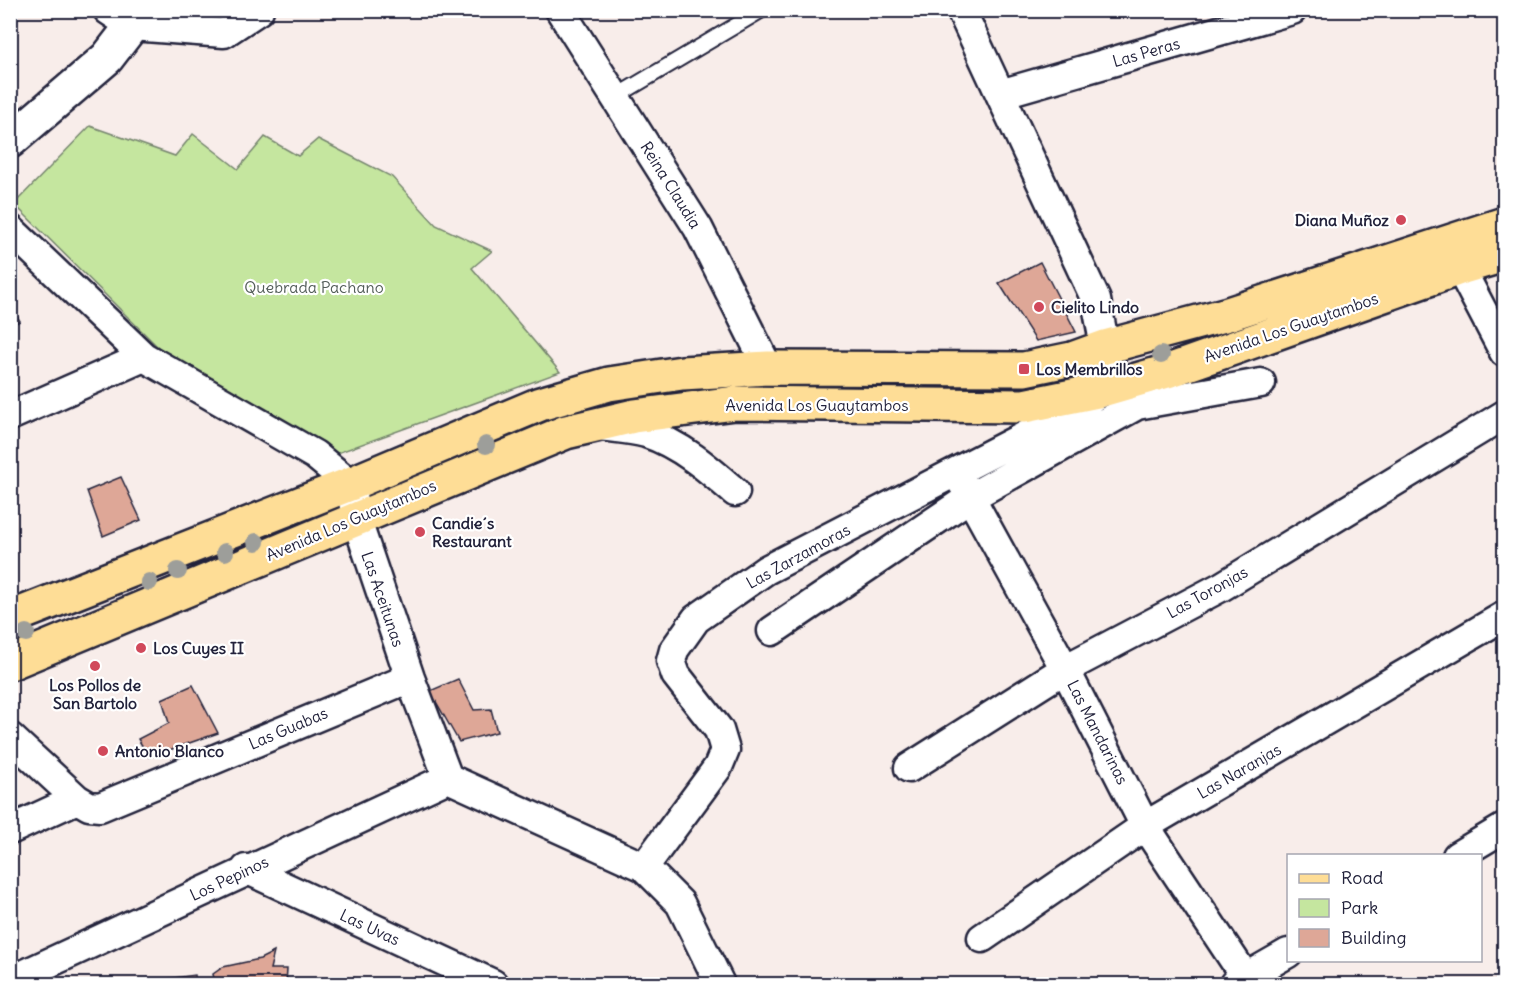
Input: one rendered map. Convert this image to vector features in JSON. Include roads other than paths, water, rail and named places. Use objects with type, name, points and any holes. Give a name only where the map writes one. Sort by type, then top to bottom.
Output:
[{"type":"main road","points":[[10,141],[107,58],[128,16]]},
{"type":"main road","name":"Avenida Los Guaytambos","points":[[10,663],[566,432],[634,416],[735,403],[1024,406],[1102,390],[1171,370],[1455,255],[1504,224]]},
{"type":"main road","name":"Avenida Los Guaytambos","points":[[10,618],[350,484],[540,404],[609,384],[682,373],[768,368],[1024,369],[1072,359],[1105,346],[1455,255],[1504,255]]},
{"type":"street","points":[[128,16],[224,33],[259,10]]},
{"type":"street","name":"Reina Claudia","points":[[560,10],[698,228],[768,368]]},
{"type":"street","points":[[961,10],[1096,300],[1105,346],[1102,390]]},
{"type":"street","name":"Las Peras","points":[[1000,94],[1292,10]]},
{"type":"street","points":[[10,229],[144,357],[315,455],[350,484]]},
{"type":"street","points":[[1455,255],[1504,352]]},
{"type":"street","points":[[10,416],[144,357]]},
{"type":"street","points":[[772,631],[969,498],[1137,405],[1261,383]]},
{"type":"street","name":"Las Zarzamoras","points":[[644,867],[718,767],[725,750],[719,730],[676,675],[671,661],[674,650],[696,619],[766,570],[1077,409],[1102,390]]},
{"type":"street","name":"Las Toronjas","points":[[909,768],[1065,669],[1221,587],[1504,415]]},
{"type":"street","points":[[595,425],[645,433],[672,445],[706,466],[735,492]]},
{"type":"street","name":"Las Mandarinas","points":[[957,473],[1065,669],[1145,826],[1244,982]]},
{"type":"street","name":"Las Aceitunas","points":[[350,484],[356,518],[410,678],[448,778]]},
{"type":"street","name":"Las Naranjas","points":[[982,938],[1145,826],[1504,616]]},
{"type":"street","name":"Las Guabas","points":[[10,830],[89,803],[410,678]]},
{"type":"street","points":[[10,737],[89,803]]},
{"type":"street","points":[[448,778],[644,867],[680,903],[720,984]]},
{"type":"street","name":"Los Pepinos","points":[[10,978],[23,975],[246,869],[448,778]]},
{"type":"street","points":[[1459,854],[1504,828]]},
{"type":"street","name":"Las Uvas","points":[[246,869],[493,984]]},
{"type":"street","points":[[1244,982],[1287,953]]},
{"type":"lane","points":[[615,97],[762,10]]},
{"type":"place","name":"Diana Muñoz","points":[[1401,220]]},
{"type":"place","name":"Cielito Lindo","points":[[1039,307]]},
{"type":"place","name":"Los Membrillos","points":[[1024,369]]},
{"type":"place","name":"Candie´s Restaurant","points":[[420,532]]},
{"type":"place","name":"Los Cuyes II","points":[[141,648]]},
{"type":"place","name":"Los Pollos de San Bartolo","points":[[95,666]]},
{"type":"place","name":"Antonio Blanco","points":[[103,751]]},
{"type":"park label","name":"Quebrada Pachano","points":[[314,287]]}]
